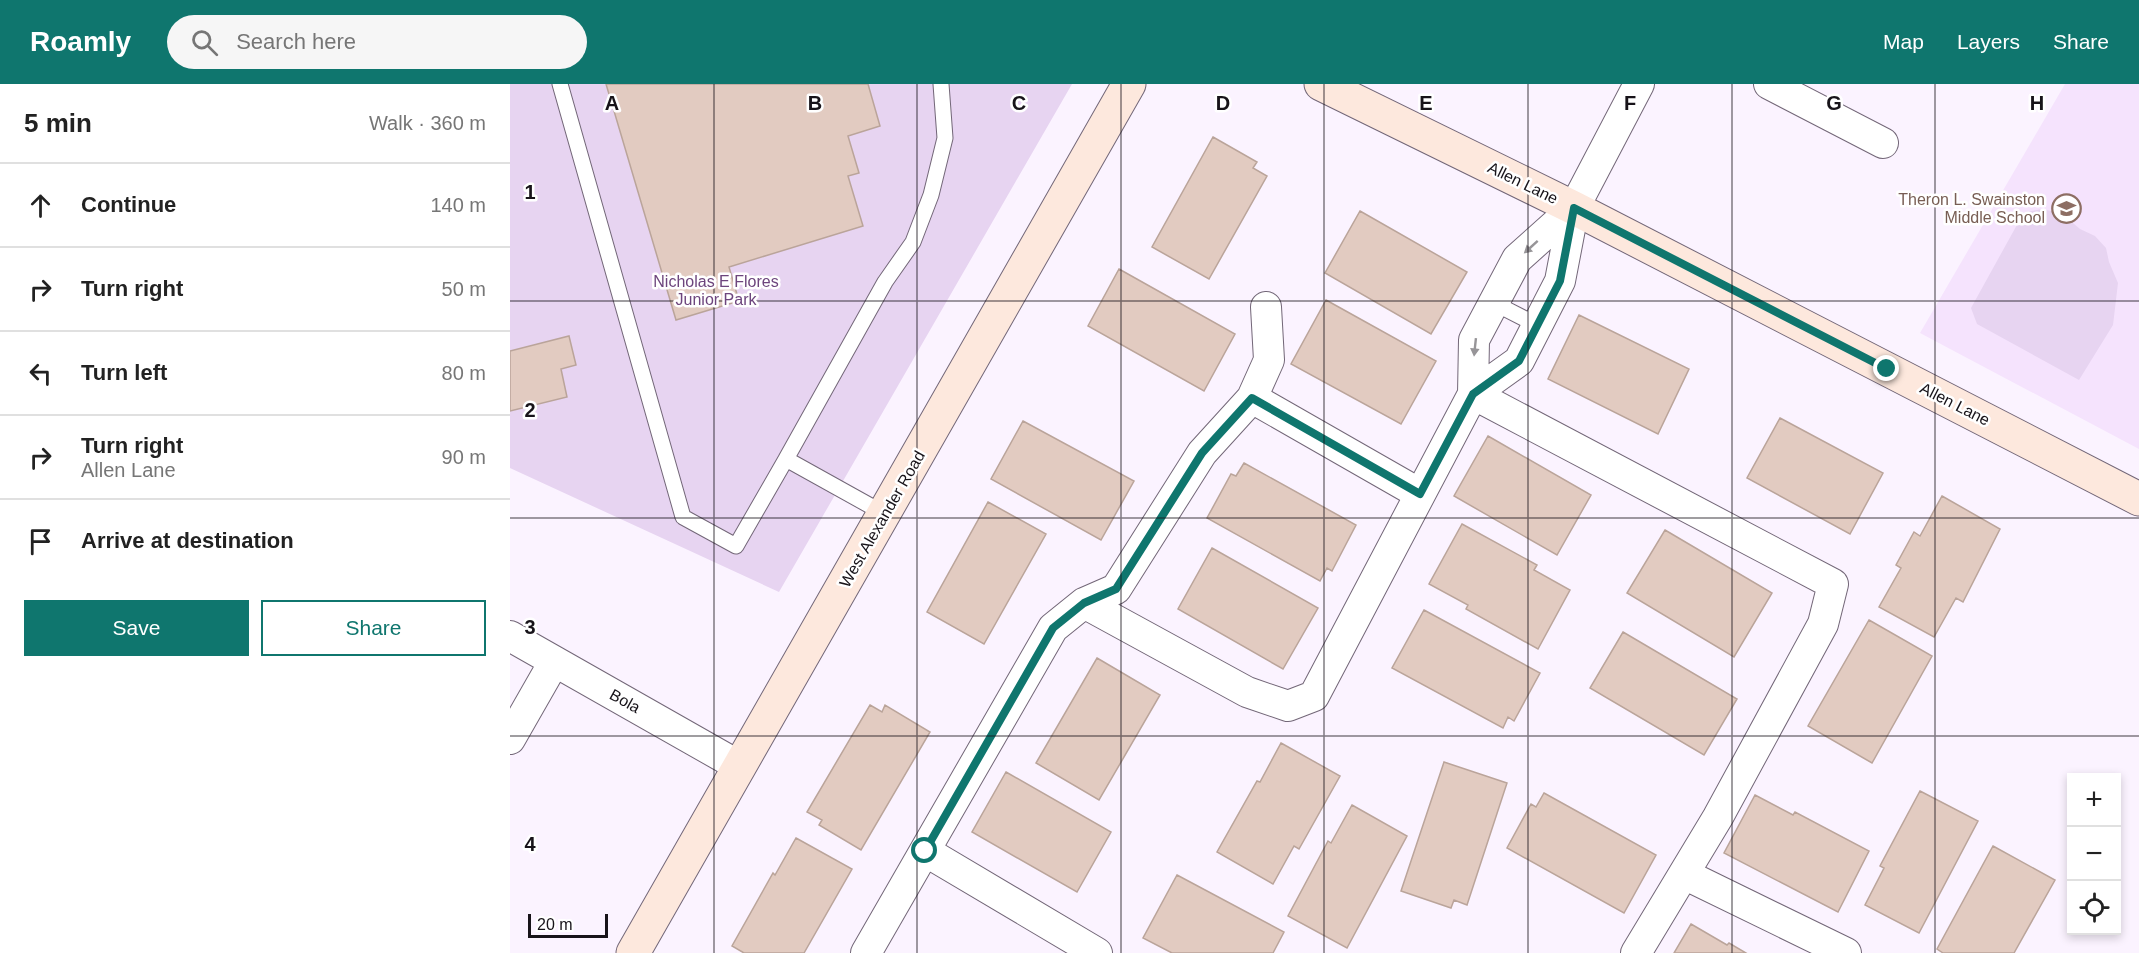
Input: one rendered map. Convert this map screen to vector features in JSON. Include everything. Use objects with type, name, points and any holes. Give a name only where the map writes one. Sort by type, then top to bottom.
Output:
[{"type":"main road","name":"West Alexander Road","points":[[633,953],[1129,84]]},
{"type":"main road","name":"Allen Lane","points":[[1321,84],[1574,208],[2139,499]]},
{"type":"street","points":[[1084,603],[1247,692],[1288,706],[1314,696],[1473,394],[1519,361],[1560,281],[1574,208],[1639,84]]},
{"type":"street","points":[[1770,84],[1883,143]]},
{"type":"street","points":[[1473,394],[1474,340],[1517,259],[1574,208]]},
{"type":"street","points":[[866,953],[1053,628],[1084,603],[1116,589],[1202,453],[1252,398],[1269,360],[1266,307]]},
{"type":"street","points":[[1473,394],[1833,584],[1823,624],[1724,807],[1636,953]]},
{"type":"street","points":[[1252,398],[1420,494]]},
{"type":"street","name":"Bola","points":[[510,636],[740,766]]},
{"type":"street","points":[[510,739],[554,662]]},
{"type":"street","points":[[925,851],[1097,953]]},
{"type":"street","points":[[1684,874],[1846,953]]},
{"type":"lane","points":[[560,84],[683,517],[736,546],[885,282],[913,242],[932,195],[945,138],[941,84]]},
{"type":"lane","points":[[1494,303],[1537,325]]},
{"type":"lane","points":[[786,459],[885,514]]},
{"type":"shaded area","name":"Theron L. Swainston Middle School","points":[[2065,84],[2139,84],[2139,449],[1920,333]]},
{"type":"green space","name":"Nicholas E Flores Junior Park","points":[[510,84],[1072,84],[779,592],[510,468]]},
{"type":"green space","points":[[2042,209],[2061,213],[2080,229],[2095,236],[2106,248],[2118,283],[2113,325],[2079,380],[1977,324],[1971,308],[2018,223],[2026,212]]},
{"type":"building","points":[[606,84],[868,84],[880,126],[848,136],[859,173],[848,176],[863,226],[729,267],[739,301],[676,320]]},
{"type":"building","points":[[1213,137],[1257,162],[1253,168],[1267,176],[1209,279],[1152,247]]},
{"type":"building","points":[[1360,211],[1467,272],[1431,334],[1325,273]]},
{"type":"building","points":[[1119,269],[1235,334],[1204,391],[1088,326]]},
{"type":"building","points":[[1326,300],[1436,361],[1401,424],[1291,364]]},
{"type":"building","points":[[1579,315],[1689,369],[1658,434],[1548,379]]},
{"type":"building","points":[[569,336],[576,365],[561,369],[567,397],[510,411],[510,351]]},
{"type":"building","points":[[1780,418],[1883,473],[1850,534],[1747,478]]},
{"type":"building","points":[[1023,421],[1134,481],[1101,540],[991,479]]},
{"type":"building","points":[[1488,436],[1591,495],[1557,555],[1454,496]]},
{"type":"building","points":[[1244,463],[1356,525],[1332,571],[1327,568],[1320,581],[1207,518],[1231,474],[1236,476]]},
{"type":"building","points":[[1942,496],[2000,529],[1963,602],[1956,598],[1934,637],[1879,607],[1901,568],[1896,565],[1914,532],[1920,536]]},
{"type":"building","points":[[988,502],[1046,534],[984,644],[927,612]]},
{"type":"building","points":[[1462,524],[1537,565],[1534,570],[1570,590],[1538,649],[1466,609],[1468,605],[1429,584]]},
{"type":"building","points":[[1665,530],[1772,593],[1734,657],[1627,593]]},
{"type":"building","points":[[1212,548],[1318,608],[1283,669],[1178,609]]},
{"type":"building","points":[[1424,610],[1540,673],[1514,721],[1508,717],[1503,728],[1392,668]]},
{"type":"building","points":[[1869,620],[1932,656],[1872,763],[1808,726]]},
{"type":"building","points":[[1623,632],[1737,699],[1704,755],[1590,688]]},
{"type":"building","points":[[1097,658],[1160,695],[1099,800],[1036,763]]},
{"type":"building","points":[[870,705],[882,712],[885,705],[930,732],[861,850],[819,825],[822,820],[807,812]]},
{"type":"building","points":[[1281,743],[1340,776],[1299,849],[1294,846],[1273,884],[1217,852]]},
{"type":"building","points":[[1444,762],[1507,783],[1467,905],[1454,900],[1451,908],[1401,891]]},
{"type":"building","points":[[1006,772],[1111,832],[1077,892],[972,832]]},
{"type":"building","points":[[1920,791],[1978,821],[1919,933],[1865,905],[1884,868],[1880,866]]},
{"type":"building","points":[[1544,793],[1656,855],[1624,913],[1507,848],[1531,804],[1536,807]]},
{"type":"building","points":[[1755,795],[1793,815],[1795,812],[1869,851],[1838,912],[1724,853]]},
{"type":"building","points":[[1352,805],[1407,836],[1347,948],[1288,916],[1328,841],[1331,843]]},
{"type":"building","points":[[796,838],[852,869],[804,953],[744,953],[732,946],[773,873],[775,875]]},
{"type":"building","points":[[1993,846],[2055,880],[2014,953],[1943,953],[1937,949]]},
{"type":"building","points":[[1177,875],[1284,932],[1273,953],[1172,953],[1143,938]]},
{"type":"building","points":[[1691,924],[1727,945],[1729,943],[1746,953],[1674,953]]},
{"type":"place","name":"Theron L. Swainston Middle School","points":[[2066,208]]},
{"type":"route","points":[[925,851],[1053,628],[1084,603],[1116,589],[1202,453],[1252,398],[1420,494],[1473,394],[1519,361],[1560,281],[1574,208],[1887,369]]}]
